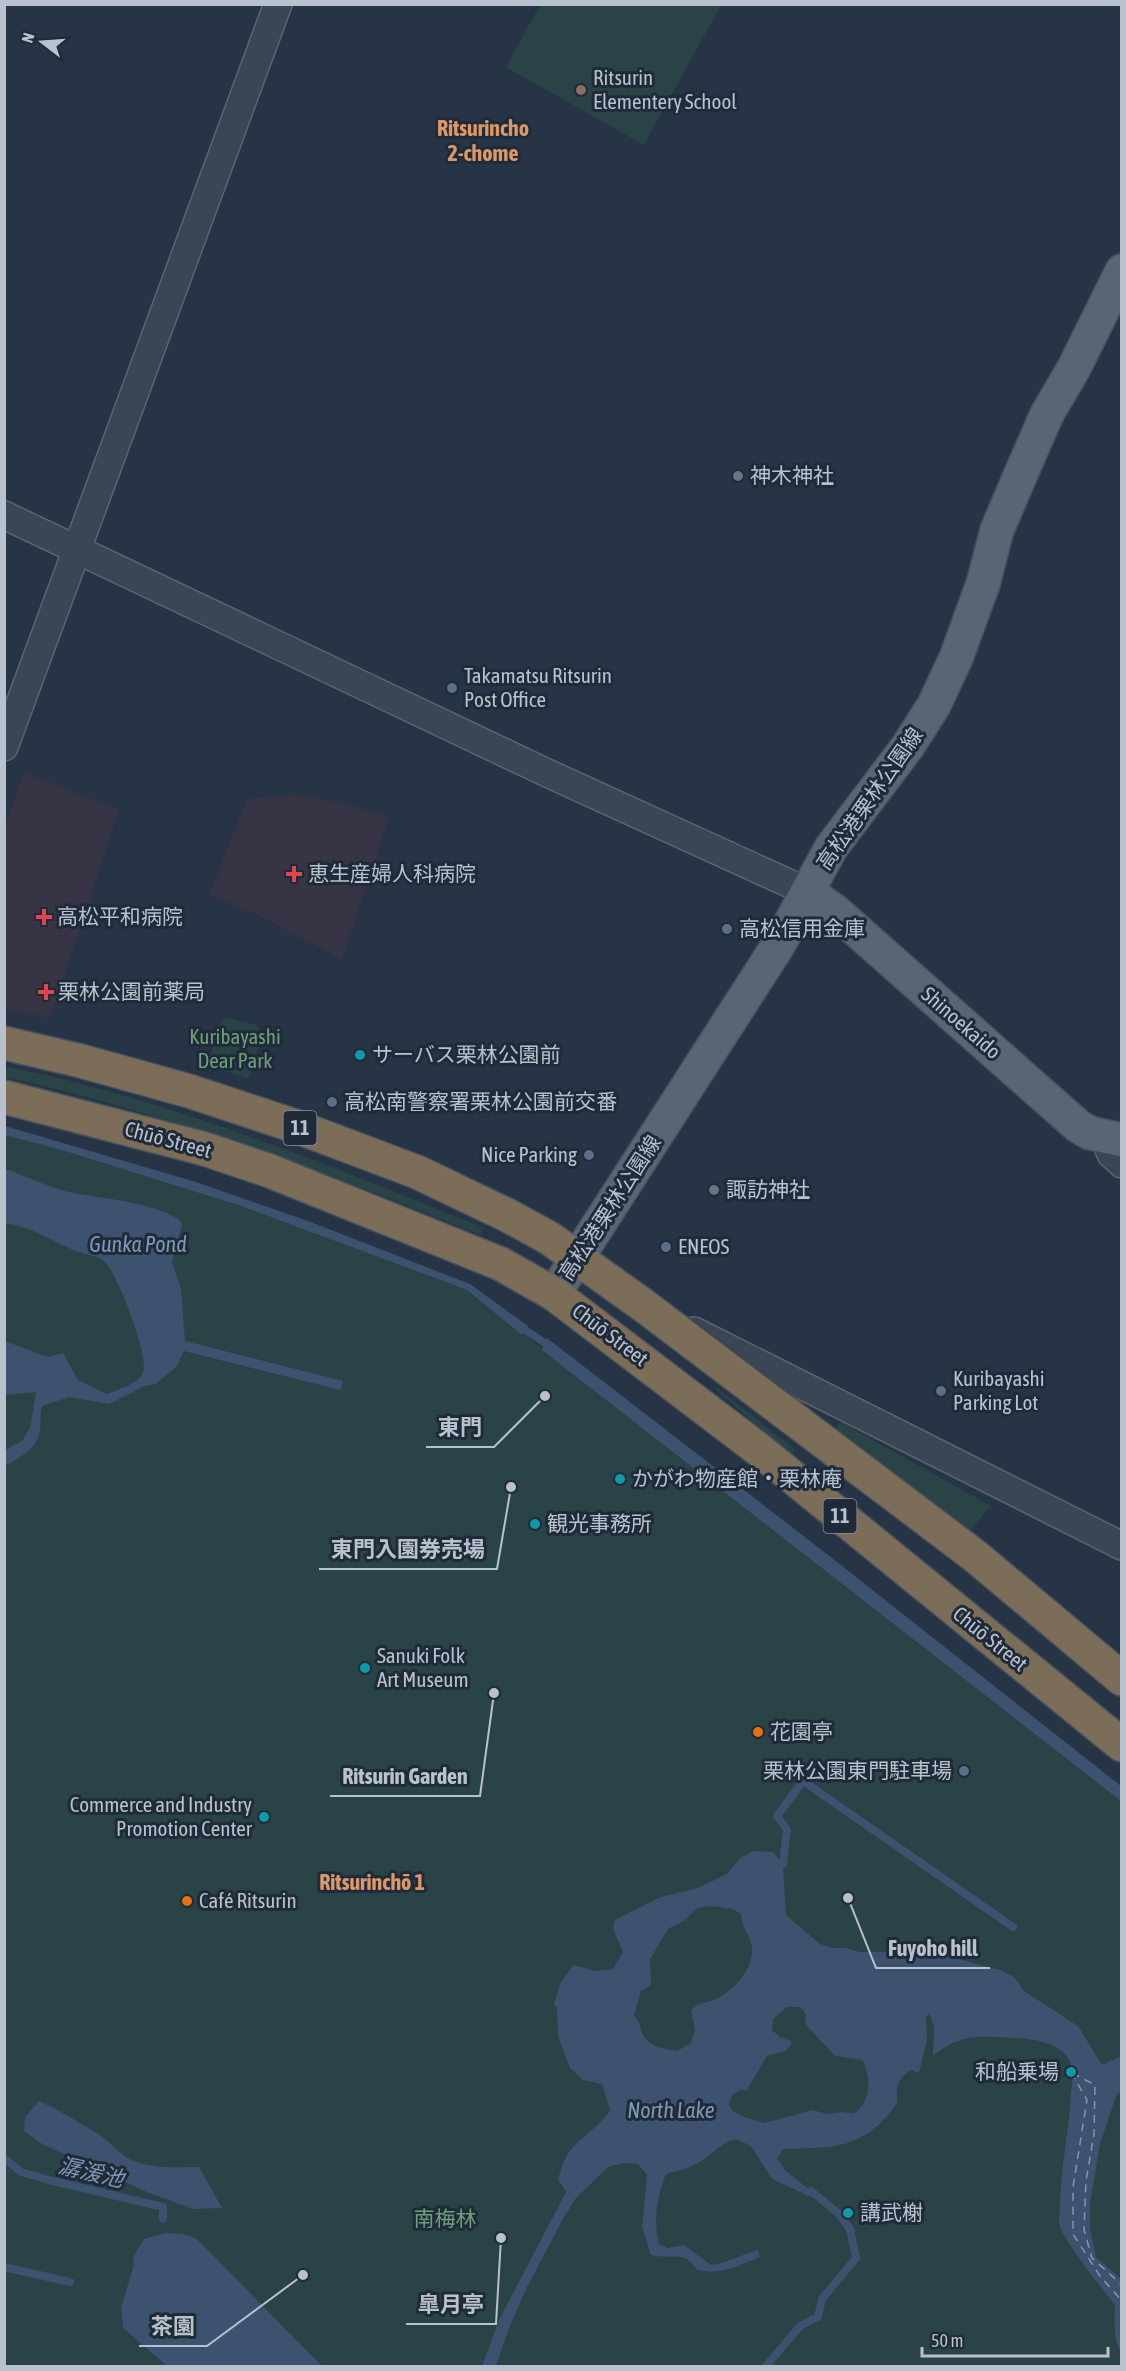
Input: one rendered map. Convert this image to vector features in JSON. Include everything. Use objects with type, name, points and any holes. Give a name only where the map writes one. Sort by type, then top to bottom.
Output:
[{"type":"highway","name":"Chūō Street","points":[[4,1043],[189,1090],[351,1146],[417,1172],[549,1238],[643,1305],[975,1556],[1122,1679]]},
{"type":"highway","name":"Chūō Street","points":[[4,1097],[205,1149],[270,1171],[501,1264],[554,1294],[758,1449],[1122,1745]]},
{"type":"main road","name":"高松港栗林公園線","points":[[554,1294],[779,944],[831,848],[908,746],[944,685],[977,602],[997,530],[1020,476],[1047,414],[1074,368],[1122,271]]},
{"type":"main road","name":"Shinoekaido","points":[[808,892],[836,912],[1078,1126],[1112,1138]]},
{"type":"street","points":[[4,747],[279,4]]},
{"type":"street","points":[[4,514],[545,772],[808,892]]},
{"type":"street","points":[[1112,1138],[1111,1154],[1122,1164]]},
{"type":"street","points":[[643,1305],[1122,1546]]},
{"type":"shaded area","name":"高松平和病院","points":[[24,772],[119,810],[50,1018],[5,1008],[5,826]]},
{"type":"shaded area","name":"恵生産婦人科病院","points":[[295,795],[344,803],[389,817],[342,959],[260,916],[209,895],[247,799]]},
{"type":"green space","points":[[540,5],[721,5],[644,145],[506,67]]},
{"type":"green space","name":"Kuribayashi Dear Park","points":[[229,1018],[256,1025],[263,1033],[248,1078],[206,1066],[223,1019]]},
{"type":"green space","points":[[5,1066],[67,1080],[188,1115],[367,1180],[484,1228],[481,1235],[305,1167],[186,1126],[5,1077]]},
{"type":"green space","name":"南梅林","points":[[5,1135],[68,1152],[244,1207],[467,1290],[1121,1800],[1121,2366],[5,2366]]},
{"type":"green space","points":[[716,1387],[796,1450],[791,1455],[715,1389]]},
{"type":"green space","points":[[841,1422],[991,1506],[970,1530],[835,1429]]},
{"type":"water","points":[[5,1126],[196,1182],[308,1221],[470,1284],[528,1326],[522,1335],[467,1290],[244,1207],[68,1152],[5,1135]]},
{"type":"water","name":"Gunka Pond","points":[[5,1169],[61,1190],[140,1204],[180,1220],[182,1225],[172,1262],[181,1289],[185,1341],[343,1381],[341,1390],[184,1351],[177,1366],[156,1384],[145,1386],[109,1404],[69,1397],[42,1406],[40,1431],[34,1445],[5,1466],[5,1450],[22,1441],[30,1428],[36,1392],[5,1395],[5,1341],[48,1357],[63,1353],[78,1380],[107,1394],[136,1381],[143,1373],[144,1364],[137,1334],[124,1297],[110,1268],[104,1261],[32,1231],[5,1223]]},
{"type":"water","points":[[547,1338],[823,1551],[1121,1786],[1121,1801],[542,1350]]},
{"type":"water","name":"North Lake","points":[[754,1851],[773,1852],[783,1864],[786,1915],[820,1944],[860,1952],[928,1951],[1000,1970],[1014,1977],[1024,1991],[1078,2026],[1102,2065],[1121,2056],[1121,2091],[1116,2096],[1100,2144],[1090,2204],[1090,2229],[1096,2257],[1121,2279],[1121,2353],[1115,2335],[1115,2305],[1076,2253],[1059,2224],[1072,2082],[1070,2062],[1061,2050],[1046,2043],[991,2037],[971,2038],[952,2043],[933,2056],[934,2027],[929,2013],[926,2018],[927,2039],[919,2073],[911,2070],[900,2080],[897,2087],[897,2103],[885,2118],[860,2138],[847,2143],[818,2148],[783,2149],[777,2159],[786,2171],[811,2191],[811,2197],[772,2179],[751,2146],[736,2139],[723,2145],[698,2163],[666,2174],[657,2209],[656,2226],[659,2244],[668,2248],[684,2245],[711,2265],[758,2250],[760,2257],[729,2269],[706,2271],[697,2270],[683,2257],[651,2255],[642,2227],[647,2175],[638,2164],[624,2163],[608,2167],[576,2198],[564,2217],[526,2289],[496,2366],[482,2366],[499,2320],[566,2192],[558,2179],[569,2152],[610,2110],[602,2084],[583,2080],[570,2068],[558,2036],[557,2008],[554,2004],[561,1982],[573,1965],[596,1971],[613,1969],[623,1952],[613,1929],[615,1920],[661,1897],[698,1888],[727,1874],[740,1858]],"holes":[[[711,1906],[733,1909],[741,1914],[752,1948],[749,1965],[727,1993],[697,2005],[691,2010],[695,2030],[691,2043],[677,2051],[657,2046],[645,2038],[634,2016],[641,1991],[651,1985],[650,1959],[668,1929],[685,1920],[697,1908]],[[787,2007],[800,2007],[806,2014],[805,2024],[835,2056],[862,2060],[867,2074],[868,2089],[863,2103],[853,2114],[843,2112],[826,2114],[813,2110],[764,2123],[741,2116],[732,2110],[729,2104],[732,2095],[740,2090],[747,2090],[767,2056],[783,2052],[790,2045],[792,2041],[780,2037],[772,2030],[773,2019]]]},
{"type":"water","points":[[39,2101],[93,2131],[134,2161],[158,2166],[199,2167],[222,2208],[192,2209],[147,2192],[42,2144],[24,2131],[25,2117]]},
{"type":"water","points":[[165,2233],[184,2234],[197,2239],[322,2366],[167,2366],[123,2328],[121,2308],[134,2264],[133,2257],[144,2239]]},
{"type":"waterway","points":[[519,1326],[551,1347]]},
{"type":"waterway","points":[[783,1864],[787,1830],[777,1816],[803,1781],[1013,1927]]},
{"type":"waterway","name":"潺湲池","points":[[4,2158],[21,2172],[163,2207],[163,2219]]},
{"type":"waterway","points":[[766,2366],[800,2326],[818,2317],[822,2299],[856,2258],[850,2229],[839,2214],[811,2191]]},
{"type":"waterway","points":[[4,2267],[70,2282]]},
{"type":"ferry route","points":[[1071,2072],[1087,2100],[1073,2187],[1073,2234],[1100,2276],[1122,2301]]},
{"type":"ferry route","points":[[1072,2073],[1095,2085],[1094,2134],[1086,2181],[1084,2230],[1092,2258],[1122,2285]]},
{"type":"place","name":"Ritsurin Elementery School","points":[[581,90]]},
{"type":"place","name":"神木神社","points":[[738,476]]},
{"type":"place","name":"Takamatsu Ritsurin Post Office","points":[[452,688]]},
{"type":"place","name":"恵生産婦人科病院","points":[[294,874]]},
{"type":"place","name":"高松平和病院","points":[[44,917]]},
{"type":"place","name":"高松信用金庫","points":[[727,929]]},
{"type":"place","name":"栗林公園前薬局","points":[[46,992]]},
{"type":"place","name":"サーバス栗林公園前","points":[[360,1055]]},
{"type":"place","name":"高松南警察署栗林公園前交番","points":[[332,1102]]},
{"type":"place","name":"Nice Parking","points":[[589,1155]]},
{"type":"place","name":"諏訪神社","points":[[714,1190]]},
{"type":"place","name":"ENEOS","points":[[666,1247]]},
{"type":"place","name":"Kuribayashi Parking Lot","points":[[941,1391]]},
{"type":"place","name":"東門","points":[[545,1396]]},
{"type":"place","name":"かがわ物産館・栗林庵","points":[[620,1479]]},
{"type":"place","name":"東門入園券売場","points":[[511,1487]]},
{"type":"place","name":"観光事務所","points":[[535,1524]]},
{"type":"place","name":"Sanuki Folk Art Museum","points":[[365,1668]]},
{"type":"place","name":"Ritsurin Garden","points":[[494,1693]]},
{"type":"place","name":"花園亭","points":[[758,1732]]},
{"type":"place","name":"栗林公園東門駐車場","points":[[964,1771]]},
{"type":"place","name":"Commerce and Industry Promotion Center","points":[[264,1817]]},
{"type":"place","name":"Fuyoho hill","points":[[848,1898]]},
{"type":"place","name":"Café Ritsurin","points":[[187,1901]]},
{"type":"place","name":"和船乗場","points":[[1071,2072]]},
{"type":"place","name":"講武榭","points":[[848,2213]]},
{"type":"place","name":"皐月亭","points":[[501,2238]]},
{"type":"place","name":"茶園","points":[[303,2275]]},
{"type":"district","name":"Ritsurincho 2-chome","points":[[483,140]]},
{"type":"district","name":"Ritsurinchō 1","points":[[372,1882]]}]
